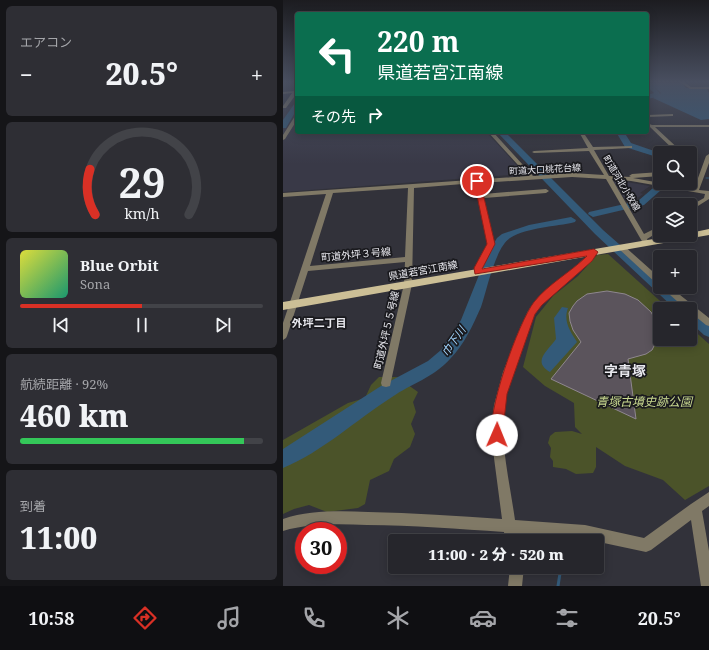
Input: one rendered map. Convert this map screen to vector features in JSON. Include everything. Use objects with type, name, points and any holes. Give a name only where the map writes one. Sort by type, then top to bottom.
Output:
[{"type":"main road","name":"県道若宮江南線","points":[[283,306],[606,250],[645,241],[709,232]]},
{"type":"street","points":[[649,115],[672,114]]},
{"type":"street","points":[[283,139],[295,119]]},
{"type":"street","points":[[649,124],[709,126]]},
{"type":"street","points":[[649,125],[669,146]]},
{"type":"street","points":[[649,125],[672,146]]},
{"type":"street","points":[[701,125],[709,130]]},
{"type":"street","points":[[492,134],[532,178]]},
{"type":"street","name":"町道河北小牧線","points":[[582,134],[645,241]]},
{"type":"street","points":[[534,152],[630,148]]},
{"type":"street","points":[[697,191],[709,156]]},
{"type":"street","points":[[627,179],[629,176],[653,174]]},
{"type":"street","name":"町道大口桃花台線","points":[[283,195],[549,176],[608,177],[627,179],[709,193]]},
{"type":"street","points":[[477,181],[491,244],[478,268],[479,272]]},
{"type":"street","name":"町道外坪５５号線","points":[[386,383],[408,284],[411,186]]},
{"type":"street","points":[[480,196],[546,190]]},
{"type":"street","points":[[283,336],[330,192]]},
{"type":"street","points":[[697,205],[706,199],[709,193]]},
{"type":"street","points":[[645,241],[653,234]]},
{"type":"street","points":[[621,247],[653,276]]},
{"type":"street","points":[[510,534],[497,435],[497,419],[502,394],[531,313],[538,303],[589,259],[594,252]]},
{"type":"street","name":"町道外坪３号線","points":[[305,267],[409,258]]},
{"type":"street","points":[[674,294],[709,323]]},
{"type":"street","points":[[283,525],[299,520],[347,518],[418,519],[585,532],[646,545],[709,498]]},
{"type":"street","points":[[695,508],[708,586]]},
{"type":"street","points":[[515,586],[516,574]]},
{"type":"shaded area","points":[[283,109],[295,109],[295,134],[488,134],[525,174],[283,192]]},
{"type":"shaded area","points":[[613,181],[650,186],[640,193],[643,194],[639,197],[627,202]]},
{"type":"green space","name":"青塚古墳史跡公園","points":[[608,254],[661,302],[653,302],[653,346],[697,346],[697,333],[709,344],[709,486],[685,500],[663,480],[625,466],[596,447],[596,467],[593,473],[576,474],[566,469],[553,467],[553,461],[550,457],[551,448],[548,443],[550,436],[555,432],[572,431],[582,434],[575,427],[574,403],[545,386],[523,367],[536,317],[553,296],[578,276],[597,255]]},
{"type":"green space","points":[[379,377],[397,377],[418,392],[413,402],[416,412],[411,424],[415,434],[410,447],[394,459],[389,471],[370,480],[365,504],[358,508],[327,512],[309,505],[283,514],[283,440],[348,403],[365,398],[371,385]]},
{"type":"water","points":[[678,109],[709,109],[709,119],[701,120]]},
{"type":"water","points":[[562,307],[568,308],[566,317],[567,322],[577,342],[550,372],[542,364],[542,360],[546,351],[556,339],[554,318]]},
{"type":"building","points":[[607,291],[625,294],[638,300],[653,316],[654,346],[652,350],[646,354],[628,359],[636,419],[551,379],[581,342],[573,330],[569,313],[577,301],[587,294]]},
{"type":"waterway","points":[[283,126],[294,109]]},
{"type":"waterway","points":[[503,134],[599,232],[676,302]]},
{"type":"waterway","name":"巾下川","points":[[621,134],[628,145],[653,154]]},
{"type":"waterway","name":"巾下川","points":[[593,214],[641,203],[656,190]]},
{"type":"waterway","name":"巾下川","points":[[283,459],[322,435],[387,391],[433,365],[446,354],[468,321],[493,255],[501,240],[512,233],[529,228],[571,220]]},
{"type":"waterway","points":[[697,320],[709,331]]},
{"type":"waterway","points":[[558,586],[560,574]]},
{"type":"district","name":"外坪二丁目","points":[[319,322]]},
{"type":"district","name":"字青塚","points":[[625,370]]},
{"type":"route","points":[[477,181],[491,244],[478,268],[478,272],[594,252],[589,259],[538,303],[531,313],[525,325],[502,394],[497,419],[497,435]]}]
